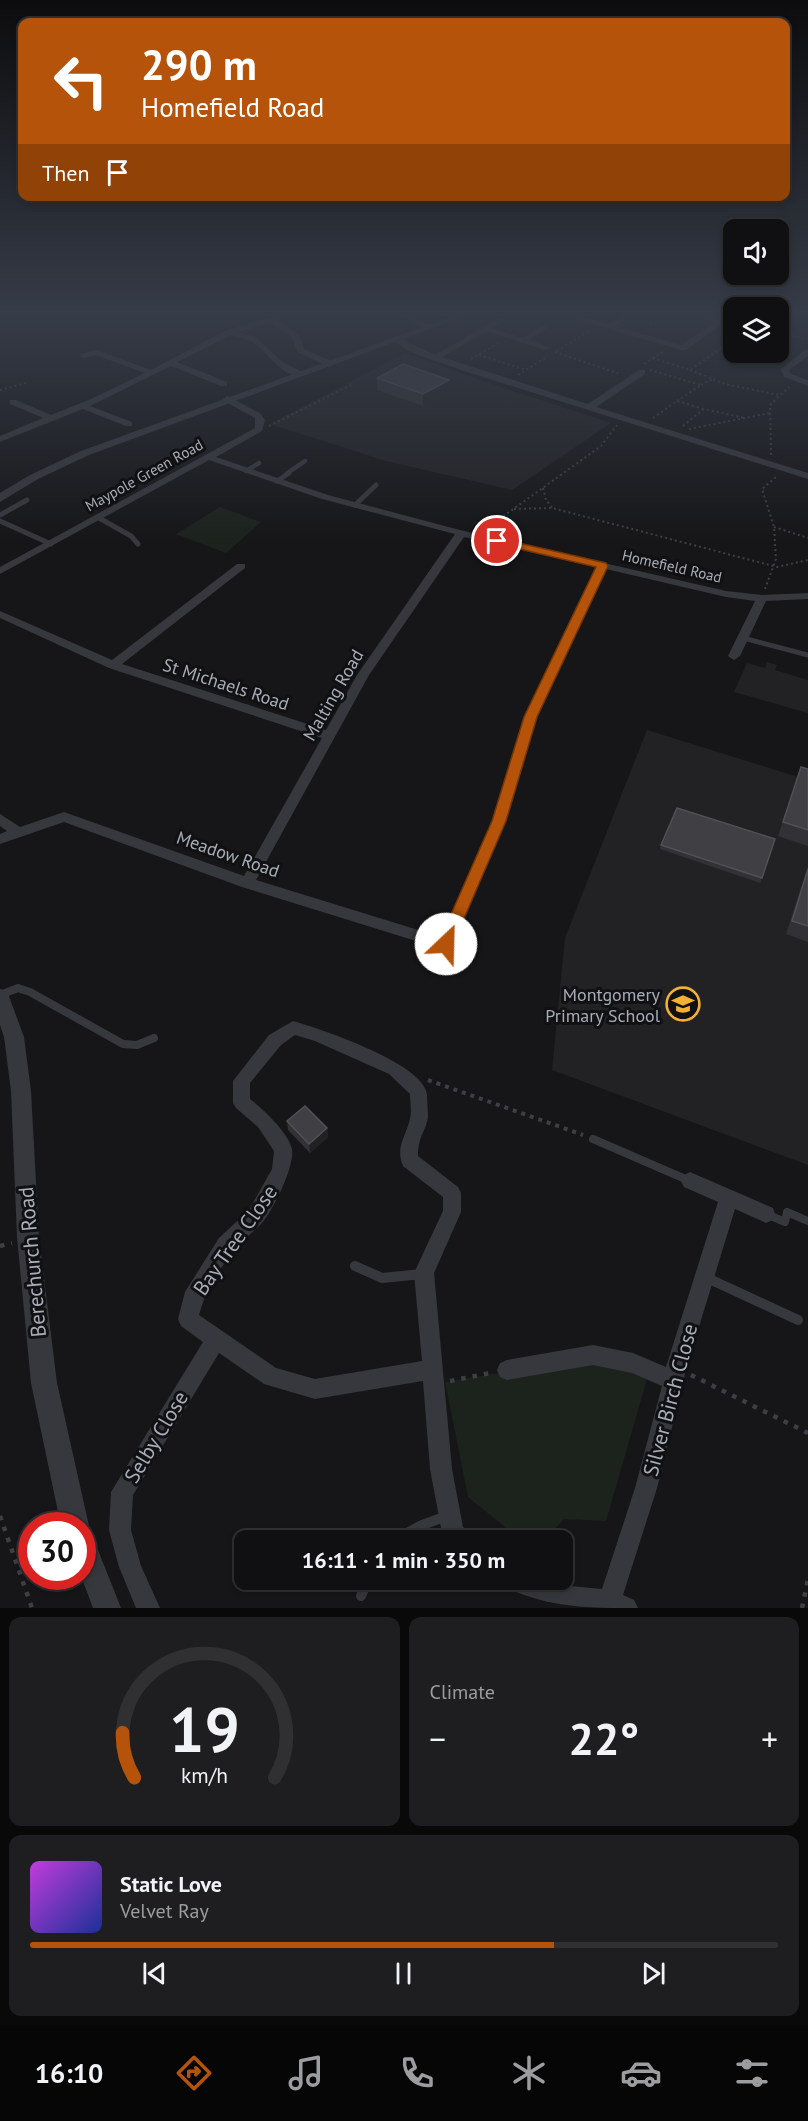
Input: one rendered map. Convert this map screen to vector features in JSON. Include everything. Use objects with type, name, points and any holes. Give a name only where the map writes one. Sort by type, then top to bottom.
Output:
[{"type":"street","points":[[0,438],[83,406],[112,392]]},
{"type":"street","points":[[0,498],[34,477],[85,453],[247,392]]},
{"type":"street","points":[[539,392],[808,476]]},
{"type":"street","points":[[588,408],[612,392]]},
{"type":"street","points":[[227,399],[258,417],[261,425]]},
{"type":"street","points":[[13,402],[50,418]]},
{"type":"street","points":[[28,408],[38,404]]},
{"type":"street","points":[[83,406],[129,424]]},
{"type":"street","name":"Maypole Green Road","points":[[0,571],[259,429],[261,425]]},
{"type":"street","name":"Homefield Road","points":[[208,457],[277,482],[355,505],[602,566],[726,594],[762,598],[808,596]]},
{"type":"street","points":[[438,527],[444,516]]},
{"type":"street","name":"Malting Road","points":[[247,882],[363,675],[458,532]]},
{"type":"street","name":"St Michaels Road","points":[[113,666],[242,566]]},
{"type":"street","name":"Meadow Road","points":[[0,839],[64,817],[247,882],[446,944],[499,821],[531,717],[602,566]]},
{"type":"street","points":[[734,656],[762,598]]},
{"type":"street","name":"St Michaels Road","points":[[0,614],[113,666],[328,736]]},
{"type":"street","points":[[0,819],[19,833]]},
{"type":"street","name":"Berechurch Road","points":[[0,996],[14,1037],[21,1091],[28,1237],[44,1383],[72,1512]]},
{"type":"street","name":"Bay Tree Close","points":[[293,1028],[318,1035],[395,1069],[418,1091],[419,1118],[409,1141],[409,1160],[452,1193],[452,1212],[424,1273],[432,1377],[315,1389],[271,1377],[188,1319],[195,1292],[226,1245],[256,1216],[281,1172],[283,1149],[264,1121],[242,1103],[241,1081],[275,1040],[293,1028]]},
{"type":"street","points":[[690,1182],[766,1214]]},
{"type":"street","name":"Silver Birch Close","points":[[618,1604],[675,1375],[729,1198]]},
{"type":"street","name":"Selby Close","points":[[148,1608],[130,1567],[120,1530],[122,1492],[216,1340]]},
{"type":"street","points":[[507,1370],[593,1354],[675,1375]]},
{"type":"street","points":[[432,1377],[441,1469],[452,1530]]},
{"type":"street","points":[[96,1580],[107,1608]]},
{"type":"street","points":[[539,1590],[570,1598],[618,1604]]},
{"type":"lane","points":[[277,482],[305,461]]},
{"type":"lane","points":[[246,471],[259,463]]},
{"type":"lane","points":[[355,505],[376,485]]},
{"type":"lane","points":[[0,515],[27,500]]},
{"type":"lane","points":[[99,518],[131,536],[138,544]]},
{"type":"lane","points":[[0,521],[51,544]]},
{"type":"lane","points":[[743,638],[808,655]]},
{"type":"lane","points":[[0,996],[18,988],[30,992],[123,1044],[137,1045],[154,1038]]},
{"type":"lane","points":[[593,1139],[690,1182]]},
{"type":"lane","points":[[766,1214],[785,1222],[787,1212],[808,1221]]},
{"type":"lane","points":[[355,1266],[382,1278],[424,1273]]},
{"type":"lane","points":[[705,1277],[798,1320]]},
{"type":"lane","points":[[413,1530],[449,1515]]},
{"type":"lane","points":[[361,1596],[364,1590]]},
{"type":"path","points":[[261,425],[272,426],[337,392]]},
{"type":"path","points":[[644,426],[690,392]]},
{"type":"path","points":[[764,392],[779,395]]},
{"type":"path","points":[[775,465],[771,458],[770,405],[783,392]]},
{"type":"path","points":[[677,401],[746,419]]},
{"type":"path","points":[[704,409],[678,431],[770,413]]},
{"type":"path","points":[[476,536],[601,446],[620,421]]},
{"type":"path","points":[[762,598],[776,559],[774,527],[762,489],[783,472]]},
{"type":"path","points":[[543,488],[546,500],[554,508]]},
{"type":"path","points":[[514,508],[554,508],[773,566],[808,560]]},
{"type":"path","points":[[774,527],[808,537]]},
{"type":"path","points":[[395,1069],[593,1139]]},
{"type":"path","points":[[432,1377],[507,1370]]},
{"type":"path","points":[[675,1375],[808,1433]]},
{"type":"path","points":[[0,1516],[32,1608]]},
{"type":"path","points":[[802,1608],[808,1579]]},
{"type":"shaded area","points":[[331,392],[517,392],[611,423],[512,490],[386,461],[270,424]]},
{"type":"shaded area","points":[[220,507],[261,522],[226,553],[176,534]]},
{"type":"shaded area","points":[[767,662],[777,665],[775,670],[808,680],[808,713],[734,692],[747,663],[765,668]]},
{"type":"shaded area","name":"Montgomery Primary School","points":[[647,730],[808,780],[808,1165],[552,1070],[565,938]]},
{"type":"shaded area","points":[[597,1357],[647,1379],[606,1521],[564,1519],[554,1530],[509,1530],[468,1497],[445,1382]]},
{"type":"building","points":[[801,767],[808,769],[808,830],[783,822]]},
{"type":"building","points":[[677,808],[775,839],[762,878],[661,845]]},
{"type":"building","points":[[808,869],[808,926],[792,921]]},
{"type":"building","points":[[305,1106],[327,1128],[309,1144],[287,1121]]},
{"type":"place","name":"Montgomery Primary School","points":[[683,1004]]},
{"type":"route","points":[[446,944],[499,821],[531,717],[602,566],[497,541]]}]
